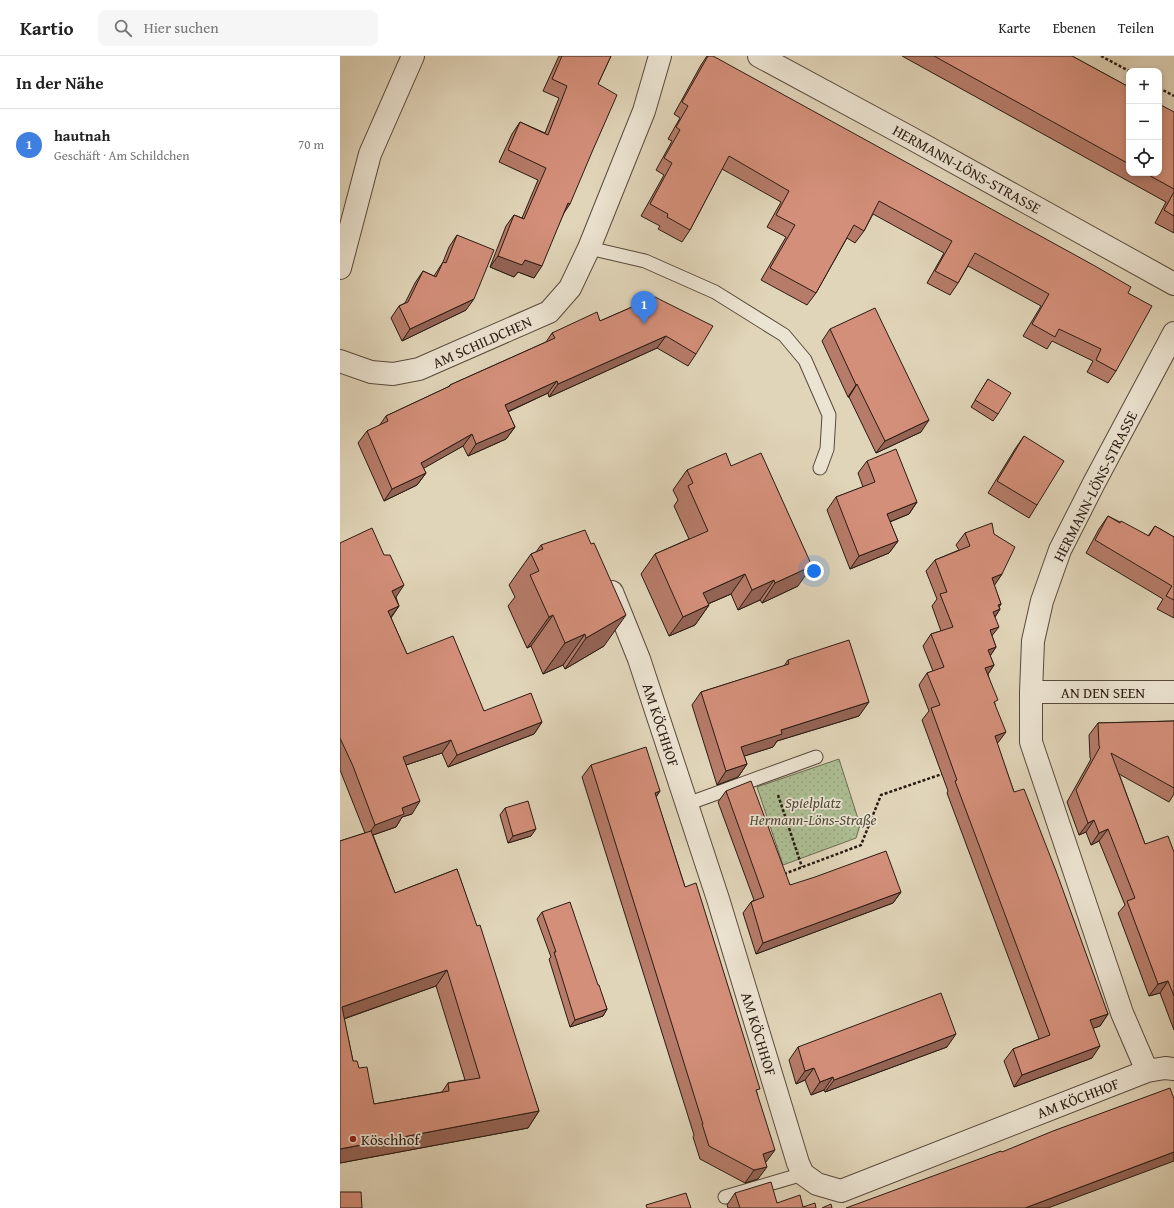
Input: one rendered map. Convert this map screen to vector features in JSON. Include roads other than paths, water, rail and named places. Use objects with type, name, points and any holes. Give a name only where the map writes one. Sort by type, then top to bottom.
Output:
[{"type":"street","points":[[340,268],[370,154],[413,56]]},
{"type":"street","name":"AM SCHILDCHEN","points":[[340,361],[371,372],[393,374],[419,369],[549,312],[570,288],[589,248],[644,111],[660,56]]},
{"type":"street","name":"HERMANN-LÖNS-STRASSE","points":[[759,56],[902,133],[1174,284]]},
{"type":"street","name":"HERMANN-LÖNS-STRASSE","points":[[1147,1071],[1122,1013],[1031,742],[1031,692],[1033,641],[1042,601],[1060,550],[1174,333]]},
{"type":"street","name":"AM KÖCHHOF","points":[[604,573],[639,659],[718,899],[798,1163],[803,1174],[817,1184],[841,1191],[1147,1071],[1165,1068],[1174,1069]]},
{"type":"street","name":"AN DEN SEEN","points":[[1031,692],[1174,692]]},
{"type":"lane","points":[[589,248],[645,261],[715,292],[784,335],[805,360],[829,416],[827,449],[820,468]]},
{"type":"lane","points":[[687,804],[816,757]]},
{"type":"lane","points":[[725,1197],[803,1174]]},
{"type":"place","name":"hautnah","points":[[644,324]]},
{"type":"place","name":"Köschhof","points":[[353,1139]]},
{"type":"park label","name":"Spielplatz Hermann-Löns-Straße","points":[[813,810]]}]
